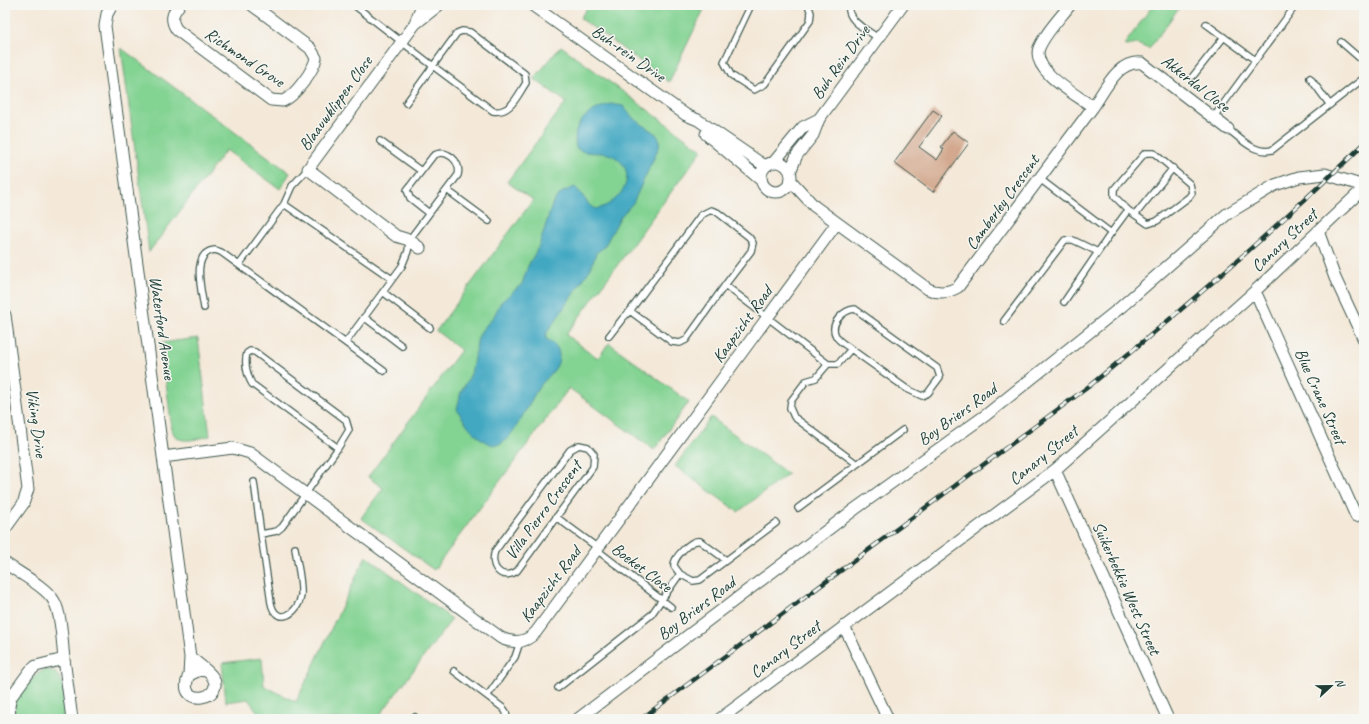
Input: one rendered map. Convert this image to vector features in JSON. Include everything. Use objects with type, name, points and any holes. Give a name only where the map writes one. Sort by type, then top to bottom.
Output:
[{"type":"street","name":"Waterford Avenue","points":[[112,5],[105,20],[106,32],[190,657],[187,687],[190,693],[201,698],[207,697],[214,687],[214,680],[211,675],[190,657]]},
{"type":"street","name":"Richmond Grove","points":[[179,5],[173,13],[172,19],[176,30],[271,100],[284,101],[294,94],[315,64],[316,58],[310,48],[252,5]]},
{"type":"street","name":"Blaauwklippen Close","points":[[415,24],[422,5]]},
{"type":"street","name":"Blaauwklippen Close","points":[[420,248],[409,240],[396,236],[308,169],[415,24],[439,5]]},
{"type":"street","name":"Buh-rein Drive","points":[[532,5],[686,115],[698,120],[769,164]]},
{"type":"street","name":"Buh Rein Drive","points":[[790,177],[796,155],[813,135],[819,119],[903,5]]},
{"type":"street","points":[[1070,5],[1042,44],[1038,52],[1039,62],[1046,72],[1093,107]]},
{"type":"street","name":"Akkerdal Close","points":[[1093,107],[1123,67],[1137,62],[1146,65],[1228,129]]},
{"type":"street","name":"Camberley Crescent","points":[[780,192],[798,198],[814,206],[928,290],[934,292],[947,292],[963,283],[1093,107]]},
{"type":"street","name":"Buh-rein Drive","points":[[686,115],[693,124],[761,180]]},
{"type":"street","name":"Buh Rein Drive","points":[[769,164],[803,127],[819,119]]},
{"type":"street","points":[[769,164],[783,164],[790,177],[789,186],[780,192],[775,193],[766,189],[761,180],[760,175],[769,164]]},
{"type":"street","name":"Boy Briers Road","points":[[578,719],[855,509],[986,415],[1121,307],[1227,214],[1275,185],[1299,177],[1325,174],[1364,187]]},
{"type":"street","name":"Camberley Crescent","points":[[790,177],[814,206]]},
{"type":"street","name":"Canary Street","points":[[720,719],[1055,470],[1255,291],[1364,187]]},
{"type":"street","name":"Kaapzicht Road","points":[[163,457],[226,448],[239,449],[250,453],[501,638],[513,642],[520,642],[532,636],[536,632],[837,223]]},
{"type":"street","points":[[1318,231],[1335,278],[1364,340]]},
{"type":"street","name":"Blue Crane Street","points":[[1255,291],[1356,516]]},
{"type":"street","name":"Viking Drive","points":[[5,315],[28,489],[24,504],[5,529]]},
{"type":"street","name":"Suikerbekkie West Street","points":[[1055,470],[1168,719]]},
{"type":"street","points":[[5,563],[44,591],[53,601],[58,612],[72,719]]},
{"type":"street","points":[[844,626],[888,719]]},
{"type":"street","points":[[10,719],[9,706],[11,697],[30,671],[36,666],[64,659]]},
{"type":"street","points":[[189,675],[194,671],[206,671]]},
{"type":"lane","points":[[354,5],[401,42],[433,66],[493,111],[499,112],[508,109],[526,83],[525,74],[470,32],[466,31],[458,33],[433,66],[406,103]]},
{"type":"lane","points":[[751,5],[724,62],[731,75],[754,90],[765,84],[810,21],[811,13],[808,5]]},
{"type":"lane","points":[[849,5],[849,12],[853,20],[878,38]]},
{"type":"lane","points":[[1213,118],[1293,9]]},
{"type":"lane","points":[[1206,24],[1255,60]]},
{"type":"lane","points":[[1193,76],[1224,38]]},
{"type":"lane","points":[[1341,42],[1364,62]]},
{"type":"lane","points":[[1310,78],[1330,105]]},
{"type":"lane","points":[[1228,129],[1252,147],[1260,151],[1272,150],[1364,78]]},
{"type":"lane","points":[[380,141],[421,171]]},
{"type":"lane","points":[[346,342],[406,258],[409,240],[458,175],[460,169],[457,162],[440,152],[433,156],[409,187],[408,194],[429,213]]},
{"type":"lane","points":[[1147,152],[1154,153],[1173,168],[1190,184],[1192,193],[1190,197],[1157,221],[1148,224],[1128,210],[1114,196],[1114,189],[1142,154],[1147,152]]},
{"type":"lane","points":[[1135,215],[1173,168]]},
{"type":"lane","points":[[239,265],[284,204],[292,186],[308,169]]},
{"type":"lane","points":[[1040,179],[1111,233]]},
{"type":"lane","points":[[447,190],[489,221]]},
{"type":"lane","points":[[284,204],[392,279]]},
{"type":"lane","points":[[1064,302],[1128,210]]},
{"type":"lane","points":[[609,336],[630,311],[701,215],[708,211],[717,212],[750,237],[753,243],[751,251],[686,340],[680,343],[672,342],[630,311]]},
{"type":"lane","points":[[1004,321],[1065,240],[1073,240],[1098,252]]},
{"type":"lane","points":[[204,308],[198,267],[205,255],[215,250],[221,252],[384,371]]},
{"type":"lane","points":[[726,285],[828,364],[838,364],[851,349]]},
{"type":"lane","points":[[383,292],[430,328]]},
{"type":"lane","points":[[855,309],[937,368],[940,377],[928,394],[918,396],[851,349],[839,340],[836,336],[834,328],[838,319],[844,313],[855,309]]},
{"type":"lane","points":[[364,318],[402,346]]},
{"type":"lane","points":[[261,534],[280,529],[338,448],[349,430],[346,420],[255,352],[250,351],[247,353],[248,377],[252,384],[338,448]]},
{"type":"lane","points":[[828,364],[816,378],[804,384],[791,402],[790,411],[794,417],[858,464]]},
{"type":"lane","points":[[798,508],[904,430]]},
{"type":"lane","name":"Villa Pierro Crescent","points":[[583,445],[594,454],[595,463],[556,518],[517,571],[505,575],[498,570],[493,560],[495,551],[570,450],[583,445]]},
{"type":"lane","points":[[254,482],[270,603],[273,610],[280,615],[291,614],[296,608],[300,599],[301,590],[295,548]]},
{"type":"lane","name":"Boeket Close","points":[[556,518],[671,607]]},
{"type":"lane","points":[[726,560],[700,541],[693,541],[674,561],[674,566],[680,574],[689,580],[696,581],[726,560],[776,523]]},
{"type":"lane","points":[[558,688],[651,615],[680,574]]},
{"type":"lane","points":[[488,695],[515,657],[520,642]]},
{"type":"lane","points":[[454,671],[488,695],[506,712],[507,719]]},
{"type":"green space","points":[[589,5],[706,5],[669,82],[580,18]]},
{"type":"green space","points":[[1153,5],[1181,5],[1149,49],[1137,44],[1124,45]]},
{"type":"green space","points":[[561,46],[702,150],[566,335],[598,358],[609,343],[689,402],[654,450],[569,388],[434,570],[361,518],[383,488],[368,477],[461,350],[436,331],[533,200],[507,182],[566,102],[534,79]]},
{"type":"green space","points":[[121,48],[290,173],[280,189],[226,150],[149,252]]},
{"type":"green space","points":[[198,338],[210,436],[183,440],[178,438],[172,430],[161,343]]},
{"type":"green space","points":[[711,417],[788,474],[738,512],[675,466]]},
{"type":"green space","points":[[366,556],[452,619],[377,719],[263,719],[248,699],[226,702],[222,663],[262,658],[264,686],[296,702]]},
{"type":"green space","points":[[45,670],[52,671],[61,681],[64,688],[67,719],[16,719],[14,707],[17,699],[32,679]]},
{"type":"water","points":[[611,104],[623,106],[633,118],[656,134],[660,140],[659,147],[633,203],[621,216],[604,247],[596,253],[591,268],[546,334],[546,339],[554,344],[559,351],[559,358],[556,367],[537,390],[511,434],[502,443],[496,445],[489,444],[482,440],[470,428],[457,409],[461,392],[471,374],[478,338],[482,330],[494,316],[501,302],[522,284],[528,266],[539,246],[553,202],[562,192],[575,187],[593,208],[599,208],[606,206],[613,201],[624,187],[627,178],[625,169],[619,160],[609,154],[586,152],[576,148],[576,131],[583,118],[596,110]]},
{"type":"building","points":[[933,110],[942,116],[919,147],[937,160],[944,149],[941,147],[953,131],[969,143],[933,192],[894,163]]},
{"type":"railway","points":[[641,719],[1088,387],[1228,268],[1297,207],[1364,144]]}]
